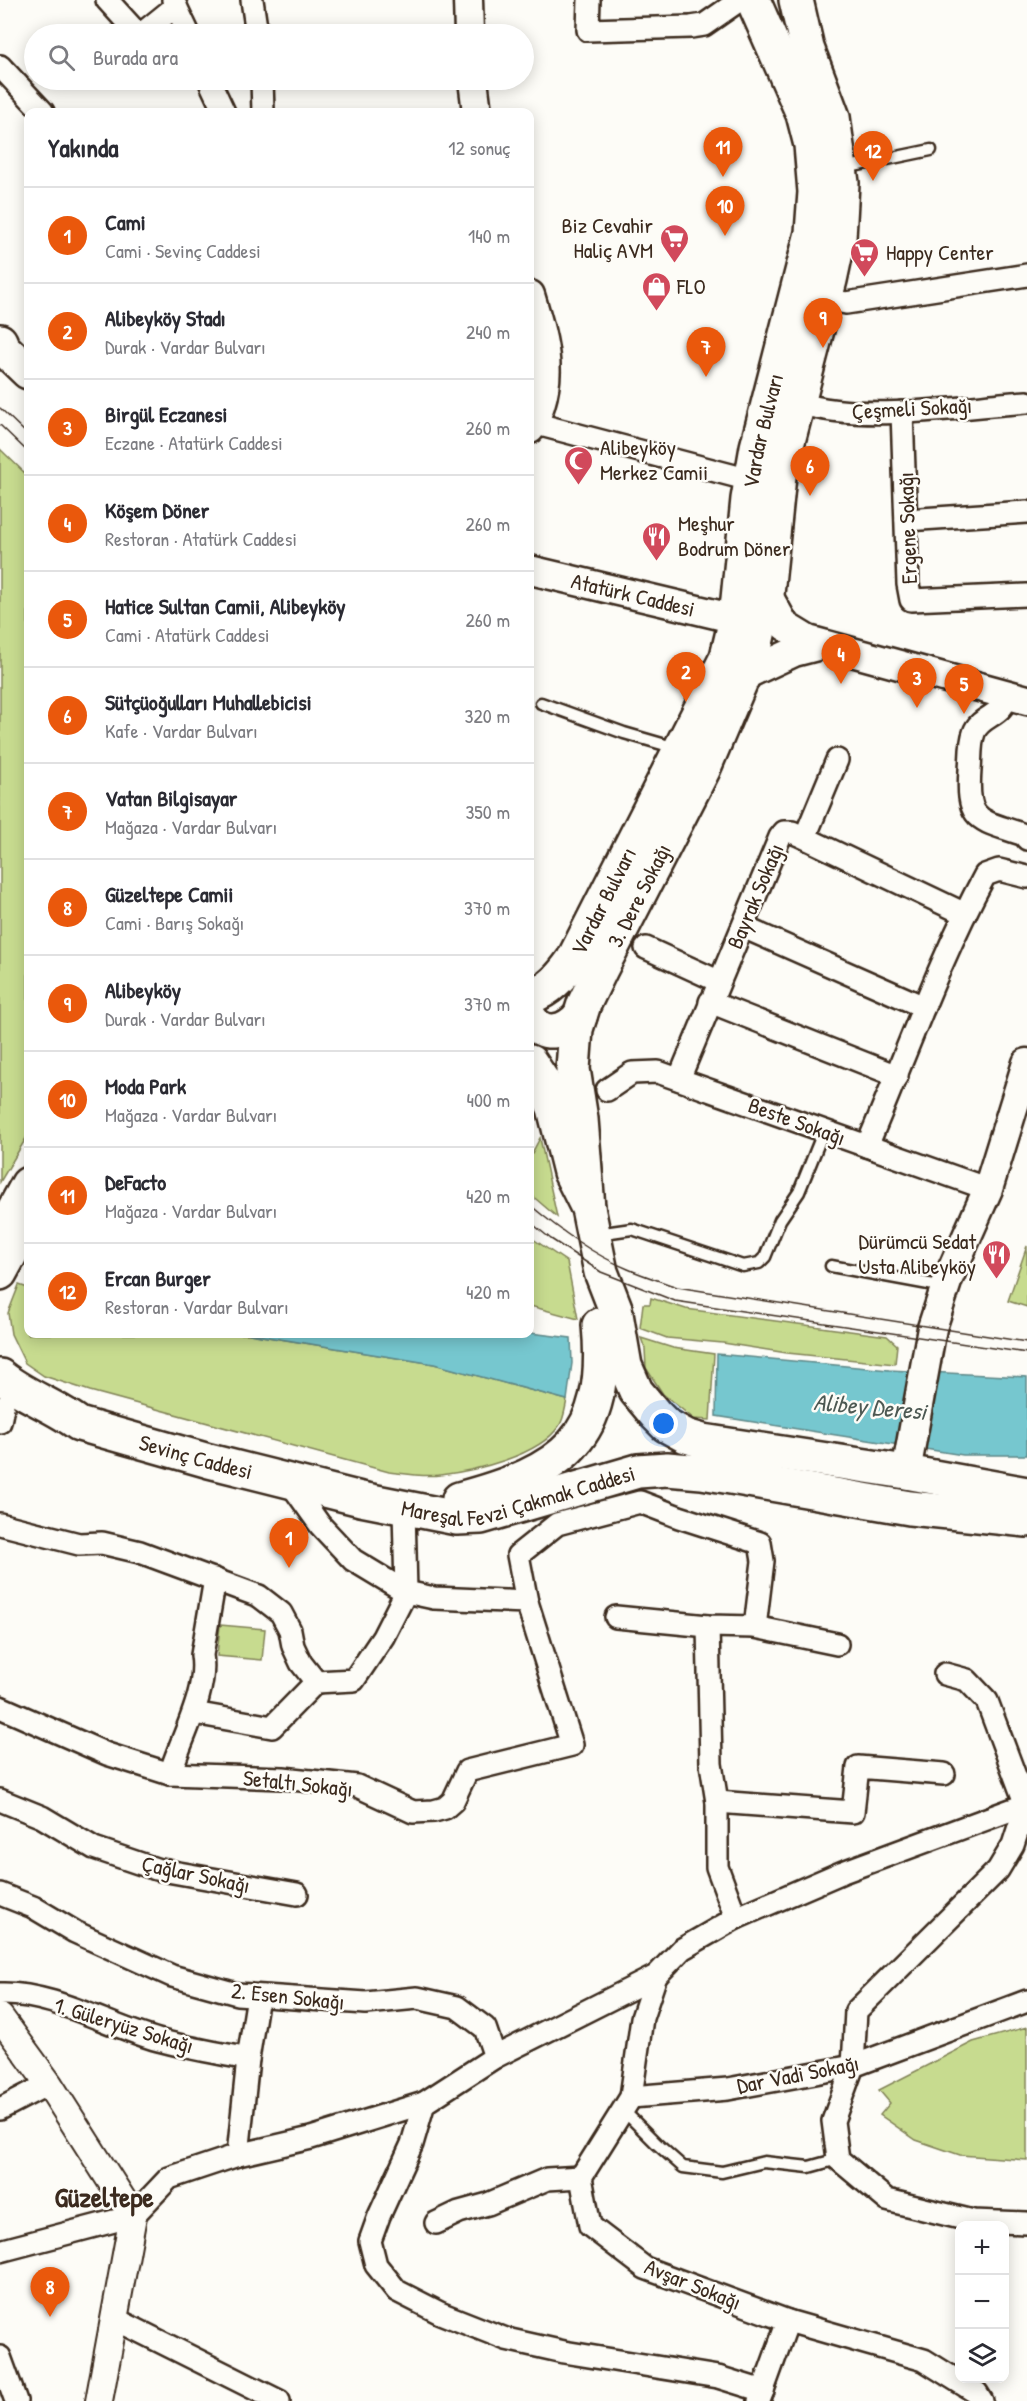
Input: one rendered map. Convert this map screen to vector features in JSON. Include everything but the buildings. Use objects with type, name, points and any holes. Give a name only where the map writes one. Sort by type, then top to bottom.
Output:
[{"type":"main road","points":[[468,0],[469,24]]},
{"type":"main road","name":"Vardar Bulvarı","points":[[534,995],[559,979],[573,960],[710,695],[727,657],[736,619],[750,480],[813,233],[815,192],[811,145],[803,114],[753,0]]},
{"type":"main road","name":"Vardar Bulvarı","points":[[768,580],[779,476],[839,238],[843,193],[833,117],[807,48],[796,0]]},
{"type":"main road","points":[[474,90],[476,108]]},
{"type":"main road","points":[[534,308],[545,344],[547,371],[534,416]]},
{"type":"main road","points":[[1,345],[24,368]]},
{"type":"main road","name":"Atatürk Caddesi","points":[[534,571],[736,619]]},
{"type":"main road","points":[[736,619],[747,586],[768,580],[785,626],[808,640],[1018,698]]},
{"type":"main road","name":"3. Dere Sokağı","points":[[591,1222],[581,1119],[573,1069],[574,1041],[580,1016],[601,969],[703,770],[745,675],[759,637],[768,580]]},
{"type":"main road","points":[[710,695],[745,675],[794,652],[821,645]]},
{"type":"main road","points":[[534,1022],[542,1030],[554,1032],[571,1025],[580,1016]]},
{"type":"main road","points":[[823,1493],[846,1484],[892,1485],[900,1481],[907,1464],[930,1340],[946,1287],[988,1189],[1027,1063]]},
{"type":"main road","points":[[534,1068],[554,1108],[570,1172],[591,1222],[601,1272],[615,1308],[625,1366],[636,1391],[666,1425],[686,1436],[703,1441],[907,1464],[1027,1494]]},
{"type":"main road","points":[[0,1235],[24,1192]]},
{"type":"main road","points":[[0,1273],[24,1229]]},
{"type":"main road","name":"Mareşal Fevzi Çakmak Caddesi","points":[[404,1509],[455,1500],[495,1489],[546,1465],[565,1452],[576,1440],[594,1410],[600,1388],[602,1359],[598,1301],[601,1272]]},
{"type":"main road","name":"Sevinç Caddesi","points":[[1,1403],[14,1388],[64,1413],[79,1424],[209,1461],[404,1509]]},
{"type":"main road","name":"Mareşal Fevzi Çakmak Caddesi","points":[[404,1509],[458,1518],[481,1516],[638,1471],[667,1469],[702,1472],[910,1508],[1027,1520]]},
{"type":"street","points":[[107,0],[129,24]]},
{"type":"street","points":[[252,0],[256,24]]},
{"type":"street","points":[[590,0],[588,30],[704,25],[740,0]]},
{"type":"street","points":[[152,24],[175,3],[184,24]]},
{"type":"street","points":[[0,66],[39,108]]},
{"type":"street","points":[[214,90],[223,108]]},
{"type":"street","points":[[262,90],[263,108]]},
{"type":"street","points":[[825,299],[846,303],[1027,275]]},
{"type":"street","name":"Çeşmeli Sokağı","points":[[798,403],[820,410],[844,412],[902,411],[1027,402]]},
{"type":"street","name":"Ergene Sokağı","points":[[902,411],[908,584],[911,600],[1027,596]]},
{"type":"street","points":[[534,427],[750,480]]},
{"type":"street","points":[[906,520],[1027,512]]},
{"type":"street","points":[[1018,698],[983,720],[974,732],[969,799],[973,811],[986,822],[1024,835],[1027,839]]},
{"type":"street","points":[[805,837],[837,760]]},
{"type":"street","name":"Bayrak Sokağı","points":[[679,1079],[718,981],[784,832],[792,832],[805,837],[965,914]]},
{"type":"street","points":[[867,1146],[924,1007],[985,875],[999,870],[1027,877]]},
{"type":"street","points":[[743,927],[924,1007]]},
{"type":"street","points":[[646,948],[718,981]]},
{"type":"street","points":[[710,1002],[897,1076]]},
{"type":"street","name":"Beste Sokağı","points":[[607,1090],[632,1072],[658,1072],[988,1189]]},
{"type":"street","points":[[288,1480],[320,1525],[353,1560],[406,1592],[434,1598],[527,1602],[518,1555],[557,1524],[640,1502],[760,1543],[763,1561],[755,1627]]},
{"type":"street","points":[[194,1713],[272,1727],[316,1682],[354,1680],[383,1637],[406,1592],[404,1509]]},
{"type":"street","points":[[0,1524],[79,1544],[102,1543],[140,1552],[259,1596],[281,1612],[290,1630],[293,1646],[301,1663],[316,1682]]},
{"type":"street","points":[[170,1774],[194,1713],[204,1666],[202,1655],[215,1580]]},
{"type":"street","name":"Setaltı Sokağı","points":[[0,1707],[107,1754],[170,1774],[283,1778],[357,1786],[413,1812],[434,1811],[445,1808],[453,1801],[467,1770],[572,1745],[527,1602]]},
{"type":"street","points":[[616,1617],[708,1626],[755,1627],[837,1644]]},
{"type":"street","points":[[708,1626],[711,1764],[717,1802],[717,1867],[736,1918]]},
{"type":"street","points":[[945,1674],[967,1680],[987,1701],[1027,1805],[1013,1845],[998,1870],[856,2011],[853,2067],[833,2121],[838,2159],[887,2200],[973,2222],[1027,2223]]},
{"type":"street","points":[[717,1802],[853,1812],[858,1767],[944,1774]]},
{"type":"street","name":"Çağlar Sokağı","points":[[0,1800],[42,1817],[94,1848],[156,1869],[297,1894]]},
{"type":"street","points":[[0,2251],[133,2216],[169,2178],[238,2155],[311,2138],[423,2103],[495,2057],[656,1976],[682,1949],[736,1918],[854,1868],[1027,1805]]},
{"type":"street","name":"2. Esen Sokağı","points":[[0,1894],[33,1907],[75,1932],[172,1976],[237,1994],[366,2003],[417,1998],[457,2007],[485,2028],[495,2057]]},
{"type":"street","points":[[436,2223],[459,2212],[489,2204],[547,2179],[581,2177],[627,2104],[642,2018],[656,1976]]},
{"type":"street","name":"1. Güleryüz Sokağı","points":[[0,1994],[18,1993],[158,2040],[248,2059]]},
{"type":"street","points":[[238,2155],[248,2059],[258,1996]]},
{"type":"street","name":"Dar Vadi Sokağı","points":[[627,2104],[853,2067],[1027,2001]]},
{"type":"street","points":[[0,2017],[48,2084],[133,2216],[99,2401]]},
{"type":"street","points":[[0,2109],[48,2084]]},
{"type":"street","points":[[423,2103],[412,2144],[370,2241],[376,2265],[397,2291],[440,2313],[506,2339],[564,2352],[718,2377],[761,2396],[788,2321]]},
{"type":"street","name":"Avşar Sokağı","points":[[581,2177],[590,2226],[645,2268],[788,2321],[924,2360],[977,2393],[982,2401]]},
{"type":"street","points":[[115,2319],[279,2401]]},
{"type":"street","points":[[0,2357],[16,2401]]},
{"type":"lane","points":[[841,168],[931,150]]},
{"type":"lane","points":[[541,703],[624,733],[682,750]]},
{"type":"lane","points":[[591,1222],[632,1229],[743,1266],[759,1263],[765,1257],[780,1220],[799,1192],[824,1130]]},
{"type":"lane","points":[[831,1266],[946,1287]]},
{"type":"lane","points":[[627,2104],[657,2144],[683,2167],[722,2172],[764,2162],[809,2167],[838,2159]]},
{"type":"green space","points":[[0,449],[24,472],[24,1142],[0,1182]]},
{"type":"green space","points":[[540,1138],[557,1217],[534,1197],[534,1149]]},
{"type":"green space","points":[[534,1240],[567,1262],[578,1319],[534,1307]]},
{"type":"green space","points":[[1027,1246],[1027,1307],[1008,1301]]},
{"type":"green space","points":[[19,1285],[24,1287],[24,1338],[274,1338],[434,1364],[567,1400],[561,1423],[550,1437],[522,1454],[487,1466],[440,1475],[389,1472],[90,1391],[44,1376],[25,1363],[11,1334],[8,1313]]},
{"type":"green space","points":[[651,1298],[686,1309],[887,1336],[897,1345],[895,1364],[667,1338],[640,1328],[643,1304],[650,1304]]},
{"type":"green space","points":[[641,1338],[673,1348],[714,1354],[710,1420],[694,1419],[663,1394],[646,1368],[645,1349]]},
{"type":"green space","points":[[220,1625],[265,1629],[262,1660],[217,1656]]},
{"type":"green space","points":[[1027,2027],[1027,2160],[960,2155],[916,2140],[880,2115],[890,2103],[879,2090],[973,2042]]},
{"type":"water","points":[[534,1333],[571,1338],[572,1363],[567,1400],[434,1364],[274,1338],[534,1338]]},
{"type":"water","name":"Alibey Deresi","points":[[717,1354],[889,1370],[1027,1377],[1027,1455],[963,1455],[716,1416]]},
{"type":"tram line","points":[[0,408],[24,431]]},
{"type":"tram line","points":[[0,425],[24,448]]},
{"type":"tram line","points":[[534,1208],[589,1249],[634,1272],[677,1287],[1027,1342]]},
{"type":"tram line","points":[[534,1225],[601,1272],[675,1301],[1027,1353]]},
{"type":"place","name":"DeFacto","points":[[723,177]]},
{"type":"place","name":"Ercan Burger","points":[[873,181]]},
{"type":"place","name":"Moda Park","points":[[725,236]]},
{"type":"place","name":"Biz Cevahir Haliç AVM","points":[[674,264]]},
{"type":"place","name":"Happy Center","points":[[865,278]]},
{"type":"place","name":"FLO","points":[[656,312]]},
{"type":"place","name":"Alibeyköy","points":[[823,348]]},
{"type":"place","name":"Vatan Bilgisayar","points":[[706,377]]},
{"type":"place","name":"Alibeyköy Merkez Camii","points":[[579,486]]},
{"type":"place","name":"Sütçüoğulları Muhallebicisi","points":[[810,496]]},
{"type":"place","name":"Meşhur Bodrum Döner","points":[[657,562]]},
{"type":"place","name":"Köşem Döner","points":[[841,684]]},
{"type":"place","name":"Alibeyköy Stadı","points":[[686,702]]},
{"type":"place","name":"Birgül Eczanesi","points":[[917,708]]},
{"type":"place","name":"Hatice Sultan Camii, Alibeyköy","points":[[964,714]]},
{"type":"place","name":"Dürümcü Sedat Usta Alibeyköy","points":[[997,1280]]},
{"type":"place","name":"Cami","points":[[289,1568]]},
{"type":"place","name":"Güzeltepe Camii","points":[[50,2317]]},
{"type":"district","name":"Güzeltepe","points":[[104,2197]]}]
